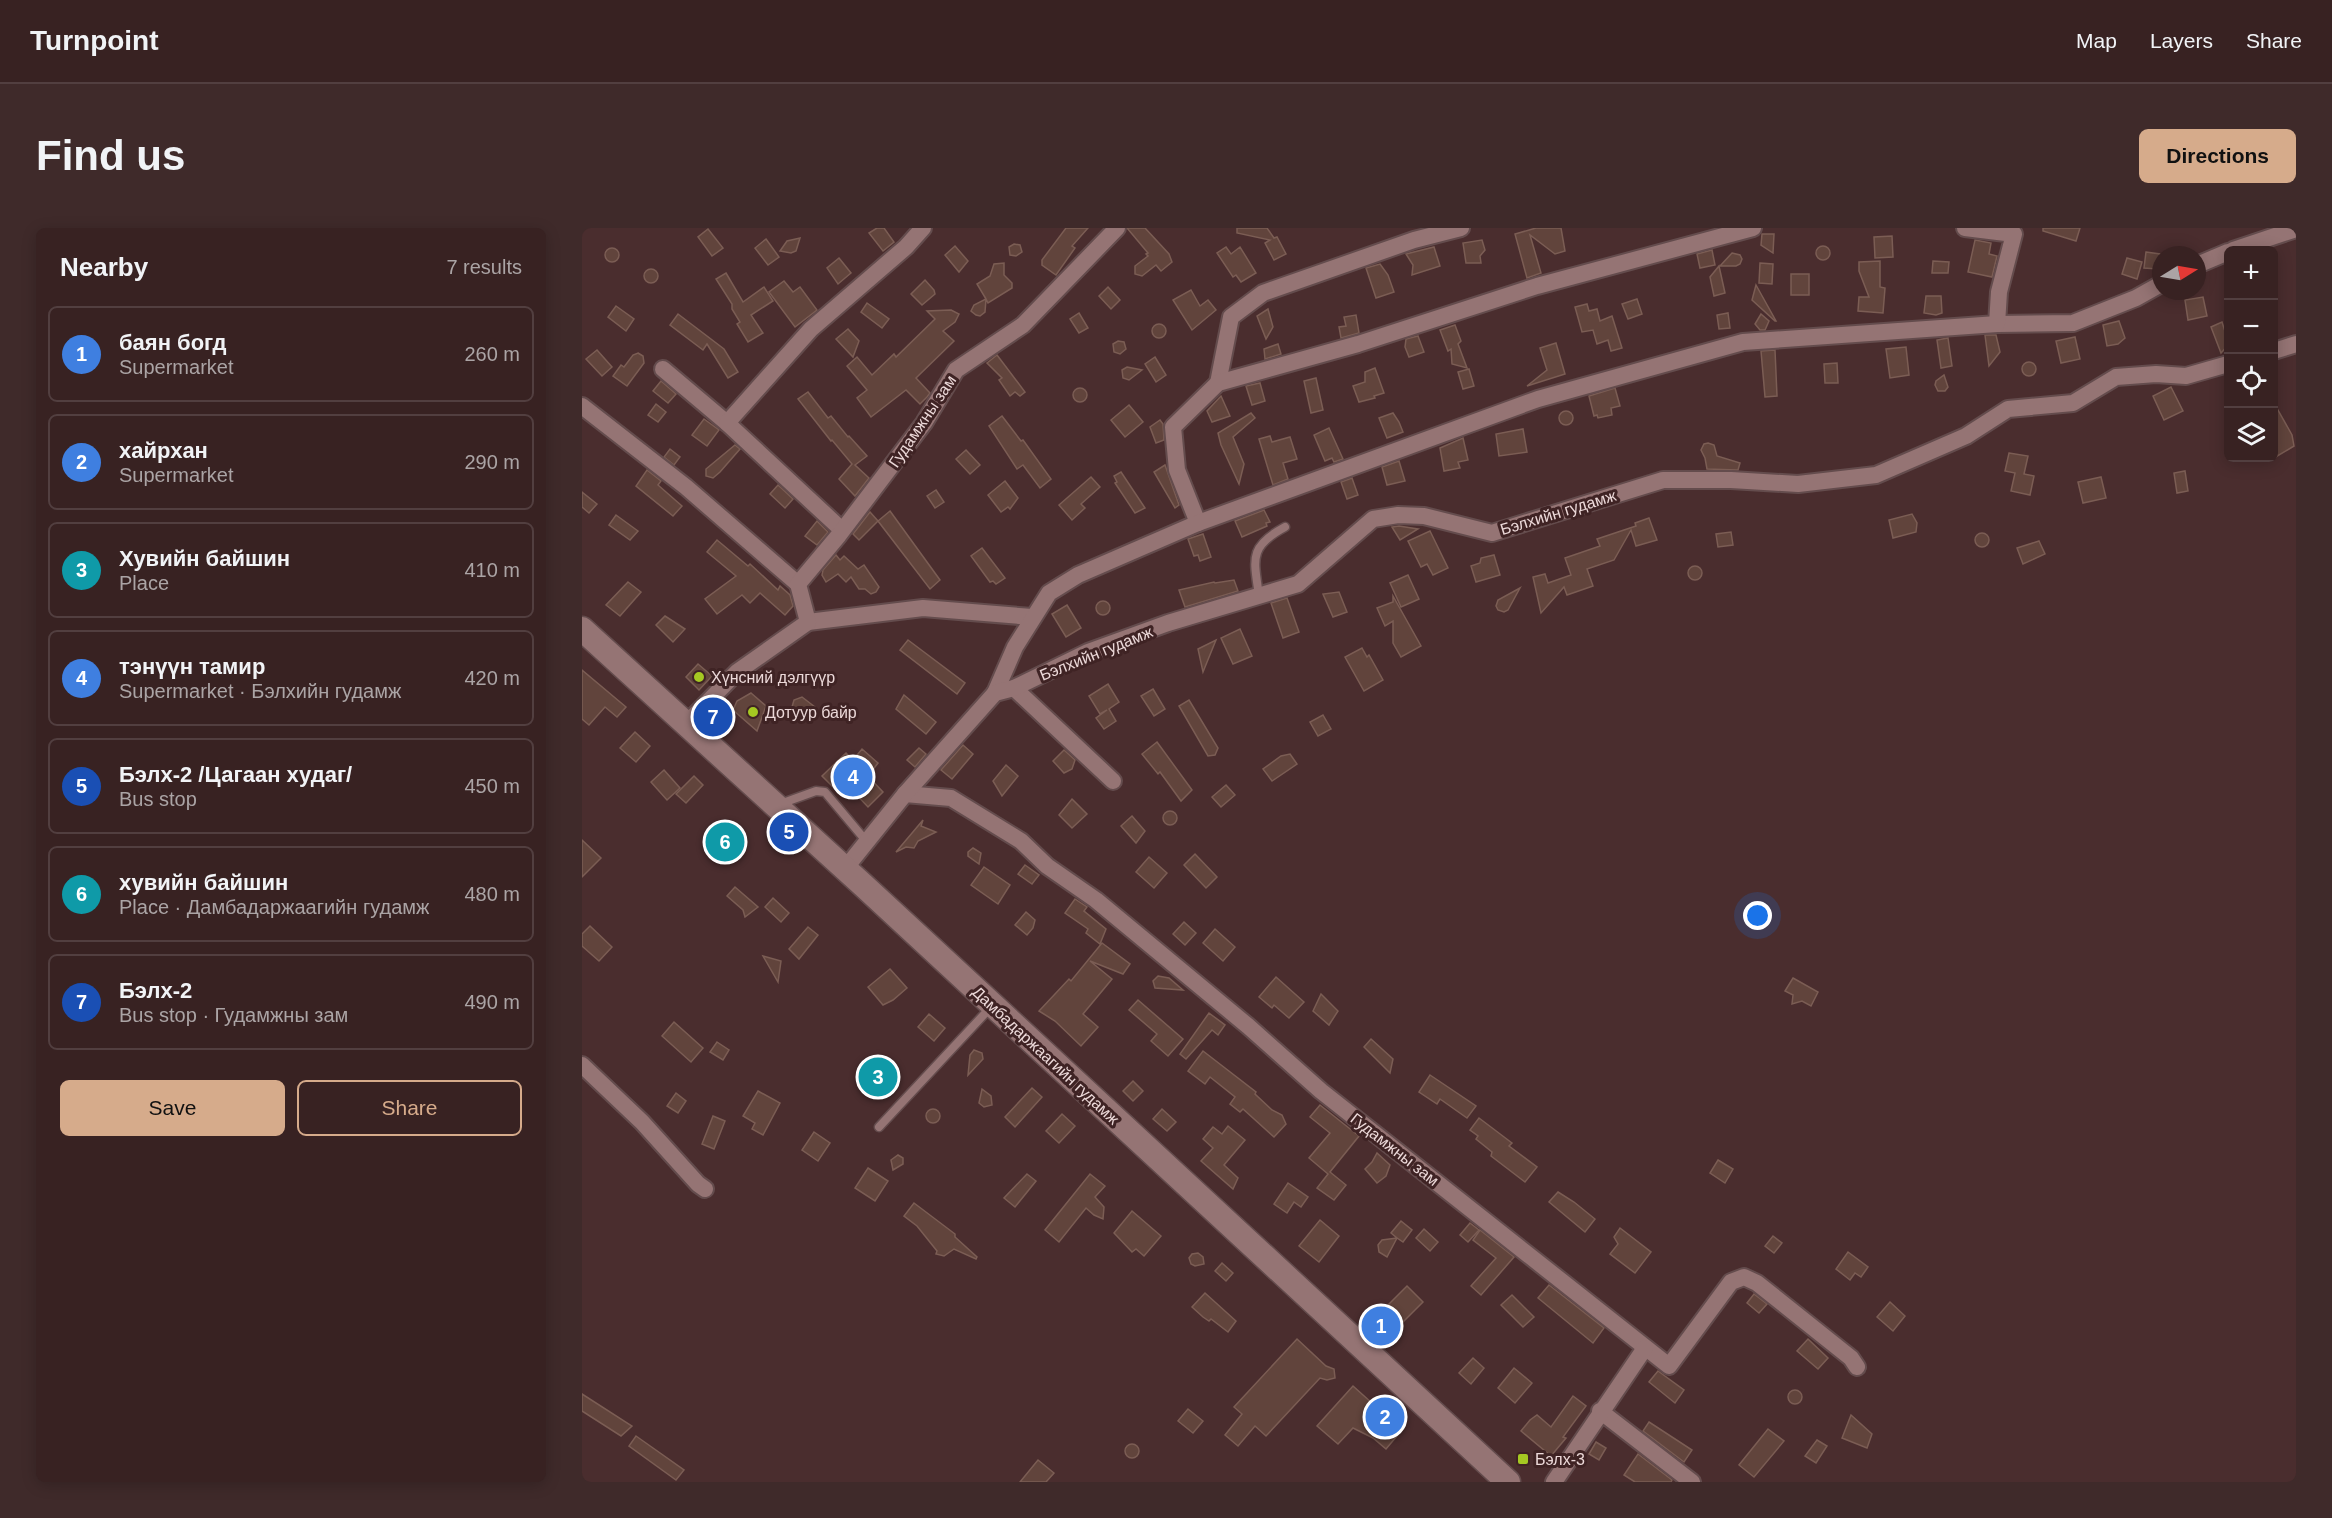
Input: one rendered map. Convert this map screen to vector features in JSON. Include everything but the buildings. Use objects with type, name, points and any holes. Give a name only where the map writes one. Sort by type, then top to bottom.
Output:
[{"type":"main road","name":"Дамбадаржаагийн гудамж","points":[[582,629],[993,1005],[1508,1482]]},
{"type":"street","points":[[727,423],[811,329],[906,247],[923,228]]},
{"type":"street","name":"Гудамжны зам","points":[[798,584],[924,423],[956,370],[1023,325],[1117,228]]},
{"type":"street","points":[[1218,383],[1231,317],[1263,292],[1414,240],[1461,228]]},
{"type":"street","points":[[1198,523],[1177,470],[1173,427],[1218,383],[1358,344],[1537,286],[1753,228]]},
{"type":"street","points":[[1965,228],[2015,231],[1999,292],[1997,324]]},
{"type":"street","points":[[2245,246],[2296,229]]},
{"type":"street","points":[[2206,261],[2224,254]]},
{"type":"street","points":[[844,870],[905,794],[995,693],[1015,647],[1049,593],[1078,575],[1198,523],[1538,399],[1743,342],[1997,324],[2073,323],[2136,298],[2152,289]]},
{"type":"street","points":[[2278,350],[2296,344]]},
{"type":"street","name":"Бэлхийн гудамж","points":[[995,693],[1014,687],[1088,652],[1168,623],[1298,584],[1373,519],[1398,515],[1424,516],[1492,533],[1663,480],[1731,480],[1798,484],[1876,475],[1966,436],[2008,409],[2073,403],[2116,377],[2156,374],[2186,376],[2224,365]]},
{"type":"street","points":[[663,369],[727,423],[842,530]]},
{"type":"street","points":[[582,406],[686,487],[798,584],[808,622]]},
{"type":"street","points":[[686,724],[737,672],[808,622],[923,608],[1032,617]]},
{"type":"street","points":[[1014,687],[1113,781]]},
{"type":"street","name":"Гудамжны зам","points":[[905,794],[951,798],[1021,841],[1047,866],[1096,900],[1248,1026],[1321,1091],[1669,1366],[1731,1282],[1744,1277],[1757,1283],[1851,1359],[1857,1367]]},
{"type":"street","points":[[582,1065],[642,1122],[705,1190]]},
{"type":"street","points":[[1554,1482],[1645,1348]]},
{"type":"street","points":[[1600,1412],[1692,1482]]},
{"type":"lane","points":[[1258,597],[1256,552],[1266,537],[1285,527]]},
{"type":"lane","points":[[774,806],[816,791],[825,792],[867,842]]},
{"type":"lane","points":[[879,1127],[993,1005]]},
{"type":"place","name":"Хүнсний дэлгүүр","points":[[699,677]]},
{"type":"place","name":"Дотуур байр","points":[[753,712]]},
{"type":"place","name":"Бэлх-2","points":[[713,717]]},
{"type":"place","name":"тэнүүн тамир","points":[[853,777]]},
{"type":"place","name":"Бэлх-2 /Цагаан худаг/","points":[[789,832]]},
{"type":"place","name":"хувийн байшин","points":[[725,842]]},
{"type":"place","name":"Хувийн байшин","points":[[878,1077]]},
{"type":"place","name":"баян богд","points":[[1381,1326]]},
{"type":"place","name":"хайрхан","points":[[1385,1417]]},
{"type":"place","name":"Бэлх-3","points":[[1523,1459]]}]
